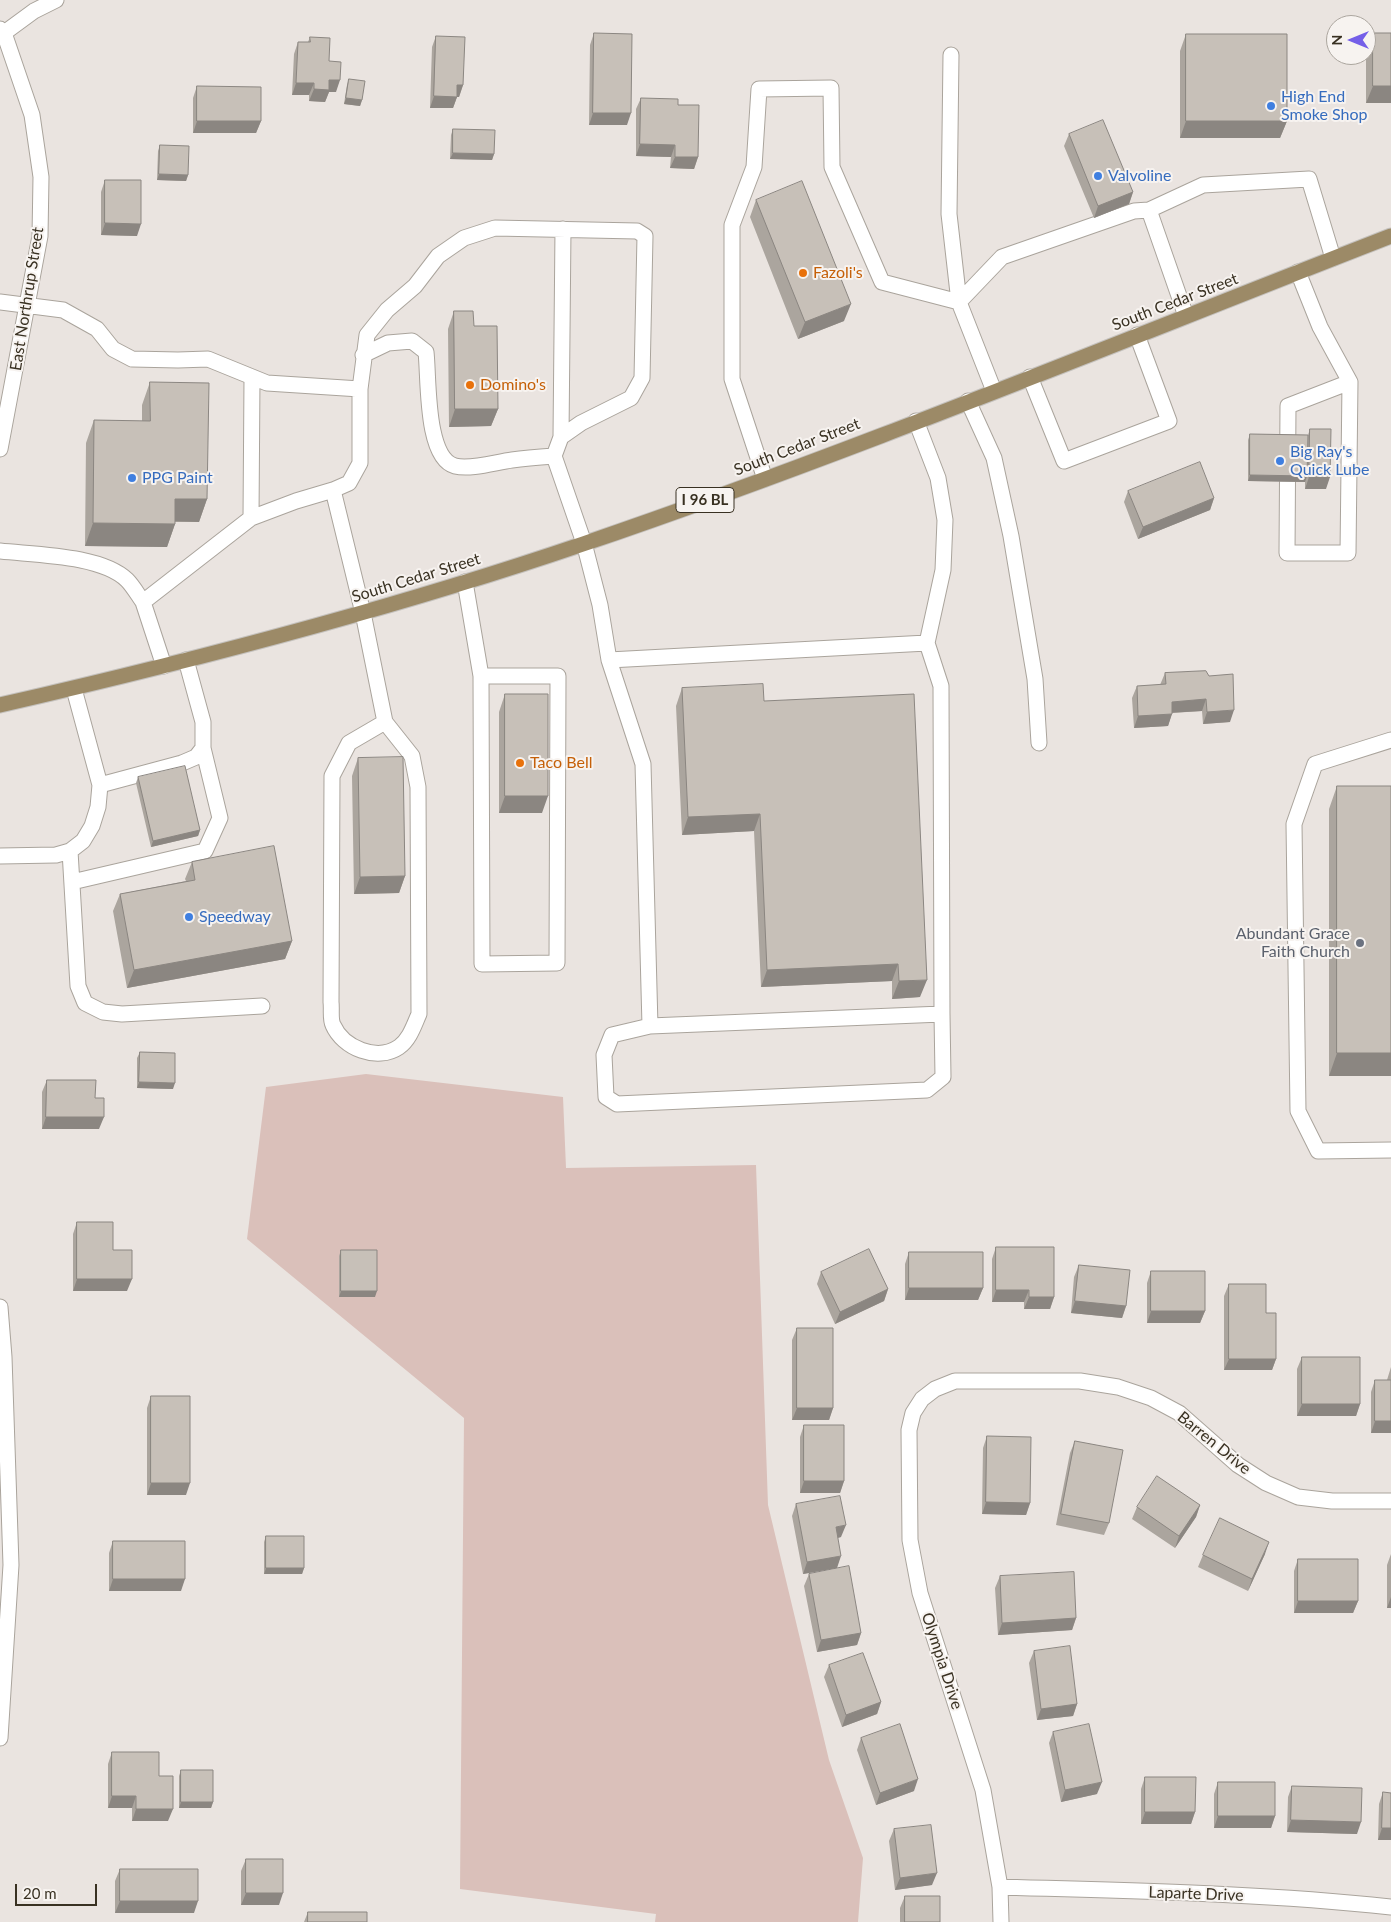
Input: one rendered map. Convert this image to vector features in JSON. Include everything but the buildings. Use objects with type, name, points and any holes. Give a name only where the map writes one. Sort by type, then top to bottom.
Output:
[{"type":"main road","name":"South Cedar Street","points":[[0,705],[74,689],[363,613],[584,544],[765,479],[1391,236]]},
{"type":"street","points":[[2,31],[56,0]]},
{"type":"street","name":"East Northrup Street","points":[[0,448],[4,410],[28,306],[40,236],[41,177],[32,115],[2,31]]},
{"type":"street","points":[[951,55],[948,214],[959,302],[994,391]]},
{"type":"street","points":[[765,479],[732,379],[732,225],[754,167],[759,90],[831,88],[832,168],[882,282],[959,302]]},
{"type":"street","points":[[959,302],[1002,257],[1134,210],[1149,210],[1203,185],[1309,179],[1333,258]]},
{"type":"street","points":[[1149,210],[1186,316]]},
{"type":"street","points":[[143,602],[251,518],[349,484],[360,463],[360,388],[367,335],[387,310],[414,286],[438,256],[464,238],[495,228],[637,230],[645,236],[642,378],[632,398],[581,423],[561,437]]},
{"type":"street","points":[[563,229],[561,437],[554,456],[584,544],[600,605],[609,660],[643,764],[650,1026]]},
{"type":"street","points":[[1298,272],[1320,327],[1350,382],[1348,553],[1287,553],[1288,406],[1350,382]]},
{"type":"street","points":[[0,302],[64,310],[96,329],[113,348],[132,359],[208,359],[267,383],[360,388]]},
{"type":"street","points":[[1030,377],[1064,461],[1169,421],[1137,335]]},
{"type":"street","points":[[363,355],[388,343],[412,341],[426,352],[429,372],[430,413],[434,437],[441,456],[454,466],[479,466],[514,459],[554,456]]},
{"type":"street","points":[[251,518],[252,378]]},
{"type":"street","points":[[968,401],[994,458],[1012,536],[1035,679],[1040,743]]},
{"type":"street","points":[[916,421],[938,478],[945,520],[944,570],[927,642],[941,686],[942,1014],[942,1076],[927,1090],[617,1104],[606,1097],[604,1055],[612,1035],[650,1026],[942,1014]]},
{"type":"street","points":[[333,490],[363,613],[385,722],[412,756],[418,787],[419,1014],[411,1033],[399,1047],[384,1052],[362,1051],[346,1042],[332,1024],[331,992],[332,776],[349,743],[385,722]]},
{"type":"street","points":[[0,551],[102,564],[127,580],[143,602],[164,666]]},
{"type":"street","points":[[465,582],[481,676],[482,964],[557,963],[558,676],[481,676]]},
{"type":"street","points":[[609,660],[927,642]]},
{"type":"street","points":[[72,882],[204,851],[220,818],[203,748],[203,722],[186,660]]},
{"type":"street","points":[[0,856],[56,855],[70,851],[83,841],[92,826],[98,807],[100,785],[74,689]]},
{"type":"street","points":[[1391,740],[1315,764],[1294,824],[1298,1112],[1318,1151],[1391,1150]]},
{"type":"street","points":[[100,785],[182,763],[196,757],[203,748]]},
{"type":"street","points":[[70,851],[78,986],[85,1003],[102,1012],[122,1014],[262,1006]]},
{"type":"street","points":[[0,1308],[4,1357],[11,1565],[0,1738]]},
{"type":"street","name":"Barren Drive","points":[[922,1399],[935,1389],[955,1381],[1080,1381],[1118,1388],[1151,1398],[1179,1413],[1238,1465],[1266,1483],[1298,1497],[1332,1501],[1391,1501]]},
{"type":"street","name":"Olympia Drive","points":[[922,1399],[913,1413],[909,1430],[910,1540],[920,1593],[983,1790],[1000,1887],[1001,1922]]},
{"type":"street","name":"Laparte Drive","points":[[1000,1887],[1228,1894],[1391,1907]]},
{"type":"shaded area","points":[[366,1074],[563,1097],[566,1168],[756,1165],[768,1505],[829,1760],[863,1858],[858,1922],[655,1922],[656,1914],[460,1889],[464,1418],[247,1239],[266,1087]]},
{"type":"place","name":"High End Smoke Shop","points":[[1271,106]]},
{"type":"place","name":"Valvoline","points":[[1098,176]]},
{"type":"place","name":"Fazoli's","points":[[803,273]]},
{"type":"place","name":"Domino's","points":[[470,385]]},
{"type":"place","name":"Big Ray's Quick Lube","points":[[1280,461]]},
{"type":"place","name":"PPG Paint","points":[[132,478]]},
{"type":"place","name":"Taco Bell","points":[[520,763]]},
{"type":"place","name":"Speedway","points":[[189,917]]},
{"type":"place","name":"Abundant Grace Faith Church","points":[[1360,943]]}]
